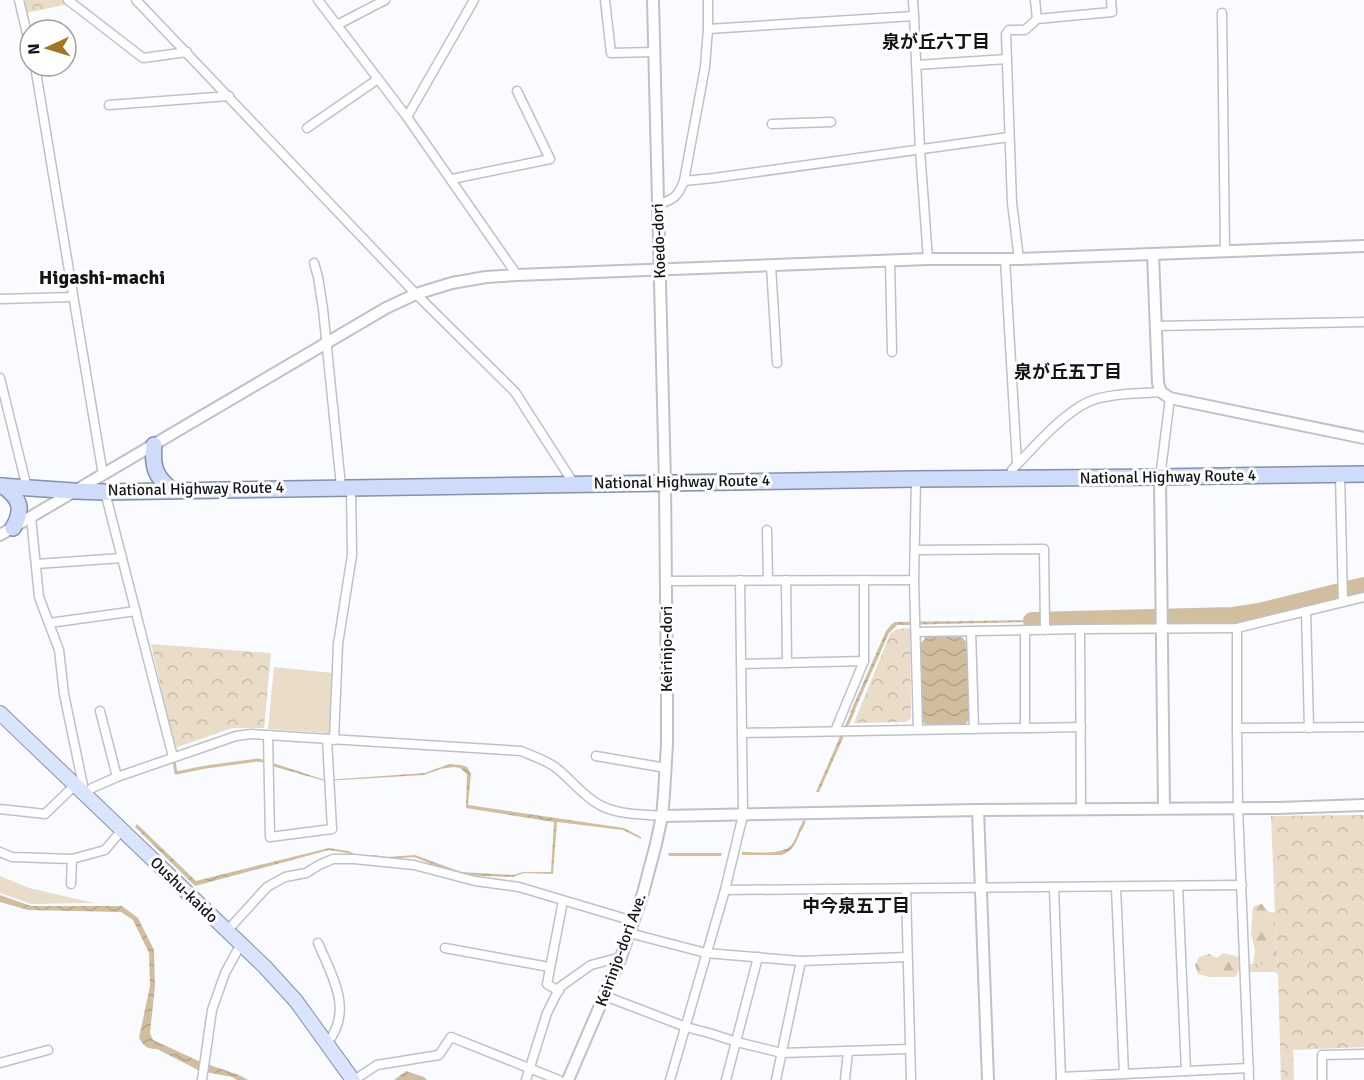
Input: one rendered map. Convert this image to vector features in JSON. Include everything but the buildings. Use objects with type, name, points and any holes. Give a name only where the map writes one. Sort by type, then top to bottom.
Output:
[{"type":"highway","points":[[154,445],[153,459],[156,472],[163,483],[172,490]]},
{"type":"highway","name":"National Highway Route 4","points":[[1,486],[105,492],[346,486],[1364,474]]},
{"type":"highway","points":[[1,486],[12,492],[18,500],[20,511],[18,519],[6,532]]},
{"type":"main road","name":"Oushu-kaido","points":[[0,713],[265,967],[296,1001],[353,1080]]},
{"type":"street","points":[[19,0],[23,18]]},
{"type":"street","points":[[68,0],[143,58],[188,52]]},
{"type":"street","points":[[136,0],[416,294],[514,392],[574,484]]},
{"type":"street","points":[[318,0],[452,179],[517,275]]},
{"type":"street","points":[[337,25],[385,0]]},
{"type":"street","points":[[407,117],[474,0]]},
{"type":"street","points":[[605,0],[611,53],[654,52]]},
{"type":"street","name":"Koedo-dori","points":[[653,0],[665,483]]},
{"type":"street","points":[[658,204],[672,200],[678,195],[684,181],[705,67],[708,0]]},
{"type":"street","points":[[913,0],[928,259]]},
{"type":"street","points":[[1035,0],[1037,19]]},
{"type":"street","points":[[1019,259],[1012,203],[1006,34],[1010,30],[1024,30],[1037,19],[1112,12],[1111,0]]},
{"type":"street","points":[[1222,13],[1225,251]]},
{"type":"street","points":[[708,29],[914,16]]},
{"type":"street","points":[[916,65],[1006,59]]},
{"type":"street","points":[[37,78],[103,475]]},
{"type":"street","points":[[307,128],[378,79]]},
{"type":"street","points":[[452,179],[550,159],[517,91]]},
{"type":"street","points":[[109,105],[229,96]]},
{"type":"street","points":[[772,124],[831,122]]},
{"type":"street","points":[[684,181],[1009,137]]},
{"type":"street","points":[[6,532],[386,308],[416,294],[452,283],[486,277],[660,268],[928,259],[1019,259],[1364,246]]},
{"type":"street","points":[[1153,254],[1158,383],[1166,395],[1160,478],[1164,808]]},
{"type":"street","points":[[1005,259],[1017,464]]},
{"type":"street","points":[[890,261],[892,352]]},
{"type":"street","points":[[268,735],[270,837],[332,830],[330,740],[338,644],[352,555],[346,486],[321,294],[314,263]]},
{"type":"street","points":[[771,266],[777,363]]},
{"type":"street","points":[[0,299],[73,297]]},
{"type":"street","points":[[1156,326],[1364,322]]},
{"type":"street","points":[[0,378],[27,488]]},
{"type":"street","points":[[1009,479],[1011,470],[1066,415],[1088,402],[1109,396],[1166,395],[1364,438]]},
{"type":"street","points":[[1340,474],[1343,602]]},
{"type":"street","points":[[916,479],[914,580],[918,729]]},
{"type":"street","name":"Keirinjo-dori","points":[[662,816],[666,768],[665,483]]},
{"type":"street","points":[[105,492],[173,757]]},
{"type":"street","points":[[31,517],[39,597],[59,650],[64,694],[86,795]]},
{"type":"street","points":[[767,530],[768,580]]},
{"type":"street","points":[[915,550],[1044,549],[1045,630]]},
{"type":"street","points":[[36,564],[122,558]]},
{"type":"street","points":[[666,580],[914,580]]},
{"type":"street","points":[[670,1080],[725,890],[743,814],[740,580]]},
{"type":"street","points":[[786,580],[787,663]]},
{"type":"street","points":[[836,731],[864,661],[864,580]]},
{"type":"street","points":[[916,632],[1237,628],[1364,597]]},
{"type":"street","points":[[49,623],[136,611]]},
{"type":"street","points":[[1306,611],[1309,728]]},
{"type":"street","points":[[1237,628],[1238,808],[1249,1080]]},
{"type":"street","points":[[1080,629],[1081,808]]},
{"type":"street","points":[[1025,630],[1025,728]]},
{"type":"street","points":[[971,631],[974,729]]},
{"type":"street","points":[[741,664],[864,661]]},
{"type":"street","points":[[100,711],[117,777]]},
{"type":"street","points":[[742,733],[1081,727]]},
{"type":"street","points":[[1237,728],[1364,727]]},
{"type":"street","points":[[86,795],[92,788],[117,777],[236,736],[251,734],[521,751],[540,758],[556,768],[599,805],[621,813],[662,816],[1364,805]]},
{"type":"street","points":[[596,756],[666,768]]},
{"type":"street","points":[[0,809],[45,814],[75,785]]},
{"type":"street","points":[[978,810],[988,1080]]},
{"type":"street","name":"Keirinjo-dori Ave.","points":[[568,1080],[621,957],[650,868],[662,816]]},
{"type":"street","points":[[0,852],[12,857],[72,859],[105,850],[122,830]]},
{"type":"street","points":[[71,884],[72,859]]},
{"type":"street","points":[[227,931],[267,887],[285,877],[306,873],[333,859],[414,865],[475,881],[519,887],[633,921]]},
{"type":"street","points":[[725,890],[1242,885]]},
{"type":"street","points":[[1178,886],[1186,1071]]},
{"type":"street","points":[[1116,887],[1124,1074]]},
{"type":"street","points":[[1054,888],[1061,1078],[1249,1068]]},
{"type":"street","points":[[906,889],[911,1080]]},
{"type":"street","points":[[559,991],[547,984],[563,901]]},
{"type":"street","points":[[629,933],[706,953],[801,961],[907,957]]},
{"type":"street","points":[[318,943],[340,995],[339,1022],[327,1043]]},
{"type":"street","points":[[202,1080],[212,1010],[225,973],[241,944]]},
{"type":"street","points":[[445,948],[549,967]]},
{"type":"street","points":[[526,1080],[547,1013],[560,987],[591,965],[621,957]]},
{"type":"street","points":[[726,1080],[758,957]]},
{"type":"street","points":[[776,1080],[801,961]]},
{"type":"street","points":[[605,996],[686,1027],[782,1053],[909,1049]]},
{"type":"street","points":[[353,1080],[377,1065],[439,1055],[451,1037],[559,1080]]},
{"type":"street","points":[[0,1063],[48,1050]]},
{"type":"street","points":[[845,1080],[848,1051]]},
{"type":"street","points":[[1322,1080],[1322,1054],[1364,1054]]},
{"type":"green space","points":[[25,0],[68,0],[72,3],[27,13]]},
{"type":"green space","points":[[910,628],[911,718],[906,722],[854,723],[890,634],[897,629]]},
{"type":"green space","points":[[151,644],[271,653],[264,728],[232,728],[175,748]]},
{"type":"green space","points":[[274,667],[333,673],[330,733],[268,729]]},
{"type":"green space","points":[[1364,815],[1364,1047],[1293,1050],[1294,1080],[1281,1080],[1278,974],[1250,972],[1250,964],[1275,964],[1277,962],[1271,816]]},
{"type":"green space","points":[[0,876],[29,888],[94,903],[31,904],[0,893]]},
{"type":"green space","points":[[1262,904],[1267,911],[1275,912],[1277,962],[1275,964],[1253,964],[1255,950],[1251,934],[1253,907]]},
{"type":"green space","points":[[1223,953],[1239,957],[1240,969],[1235,977],[1209,977],[1198,974],[1195,965],[1199,957],[1209,954],[1217,958]]},
{"type":"water","points":[[1332,593],[1332,595],[1235,617],[1179,619],[1179,615],[1235,615]]},
{"type":"water","points":[[1140,618],[1140,621],[1061,622],[1061,619]]},
{"type":"water","points":[[1032,620],[1032,622],[897,625],[889,633],[853,714],[850,713],[886,631],[895,622]]},
{"type":"water","points":[[926,637],[962,637],[967,643],[970,719],[963,726],[927,726],[922,721],[920,644]]},
{"type":"water","points":[[840,737],[843,738],[819,792],[816,792]]},
{"type":"water","points":[[273,763],[325,780],[425,773],[449,764],[461,765],[467,767],[471,774],[468,805],[624,828],[641,839],[623,830],[557,822],[553,874],[524,873],[513,877],[459,875],[414,857],[386,859],[356,857],[329,850],[195,886],[135,827],[137,824],[196,881],[329,848],[357,855],[387,857],[415,855],[461,872],[513,875],[523,872],[551,872],[554,822],[466,808],[467,774],[460,768],[440,769],[424,775],[325,781],[272,766]]},
{"type":"water","points":[[801,825],[803,826],[796,843],[782,855],[742,855],[742,852],[777,852],[789,847]]},
{"type":"water","points":[[668,853],[722,853],[721,856],[669,856]]},
{"type":"water","points":[[0,895],[31,906],[122,906],[138,918],[154,950],[155,986],[150,1033],[153,1040],[248,1080],[237,1080],[200,1071],[157,1049],[146,1047],[141,1041],[139,1038],[150,986],[149,953],[133,920],[121,912],[28,910],[0,902]]},
{"type":"water","points":[[406,1071],[424,1077],[427,1080],[394,1080]]},
{"type":"waterway","points":[[1032,621],[1233,616],[1259,612],[1364,586]]},
{"type":"waterway","points":[[840,740],[854,710]]},
{"type":"waterway","points":[[172,762],[174,761],[176,773],[262,761]]},
{"type":"waterway","points":[[801,829],[804,822]]},
{"type":"district","name":"泉が丘六丁目","points":[[936,42]]},
{"type":"district","name":"Higashi-machi","points":[[102,277]]},
{"type":"district","name":"泉が丘五丁目","points":[[1068,372]]},
{"type":"district","name":"中今泉五丁目","points":[[856,906]]}]
